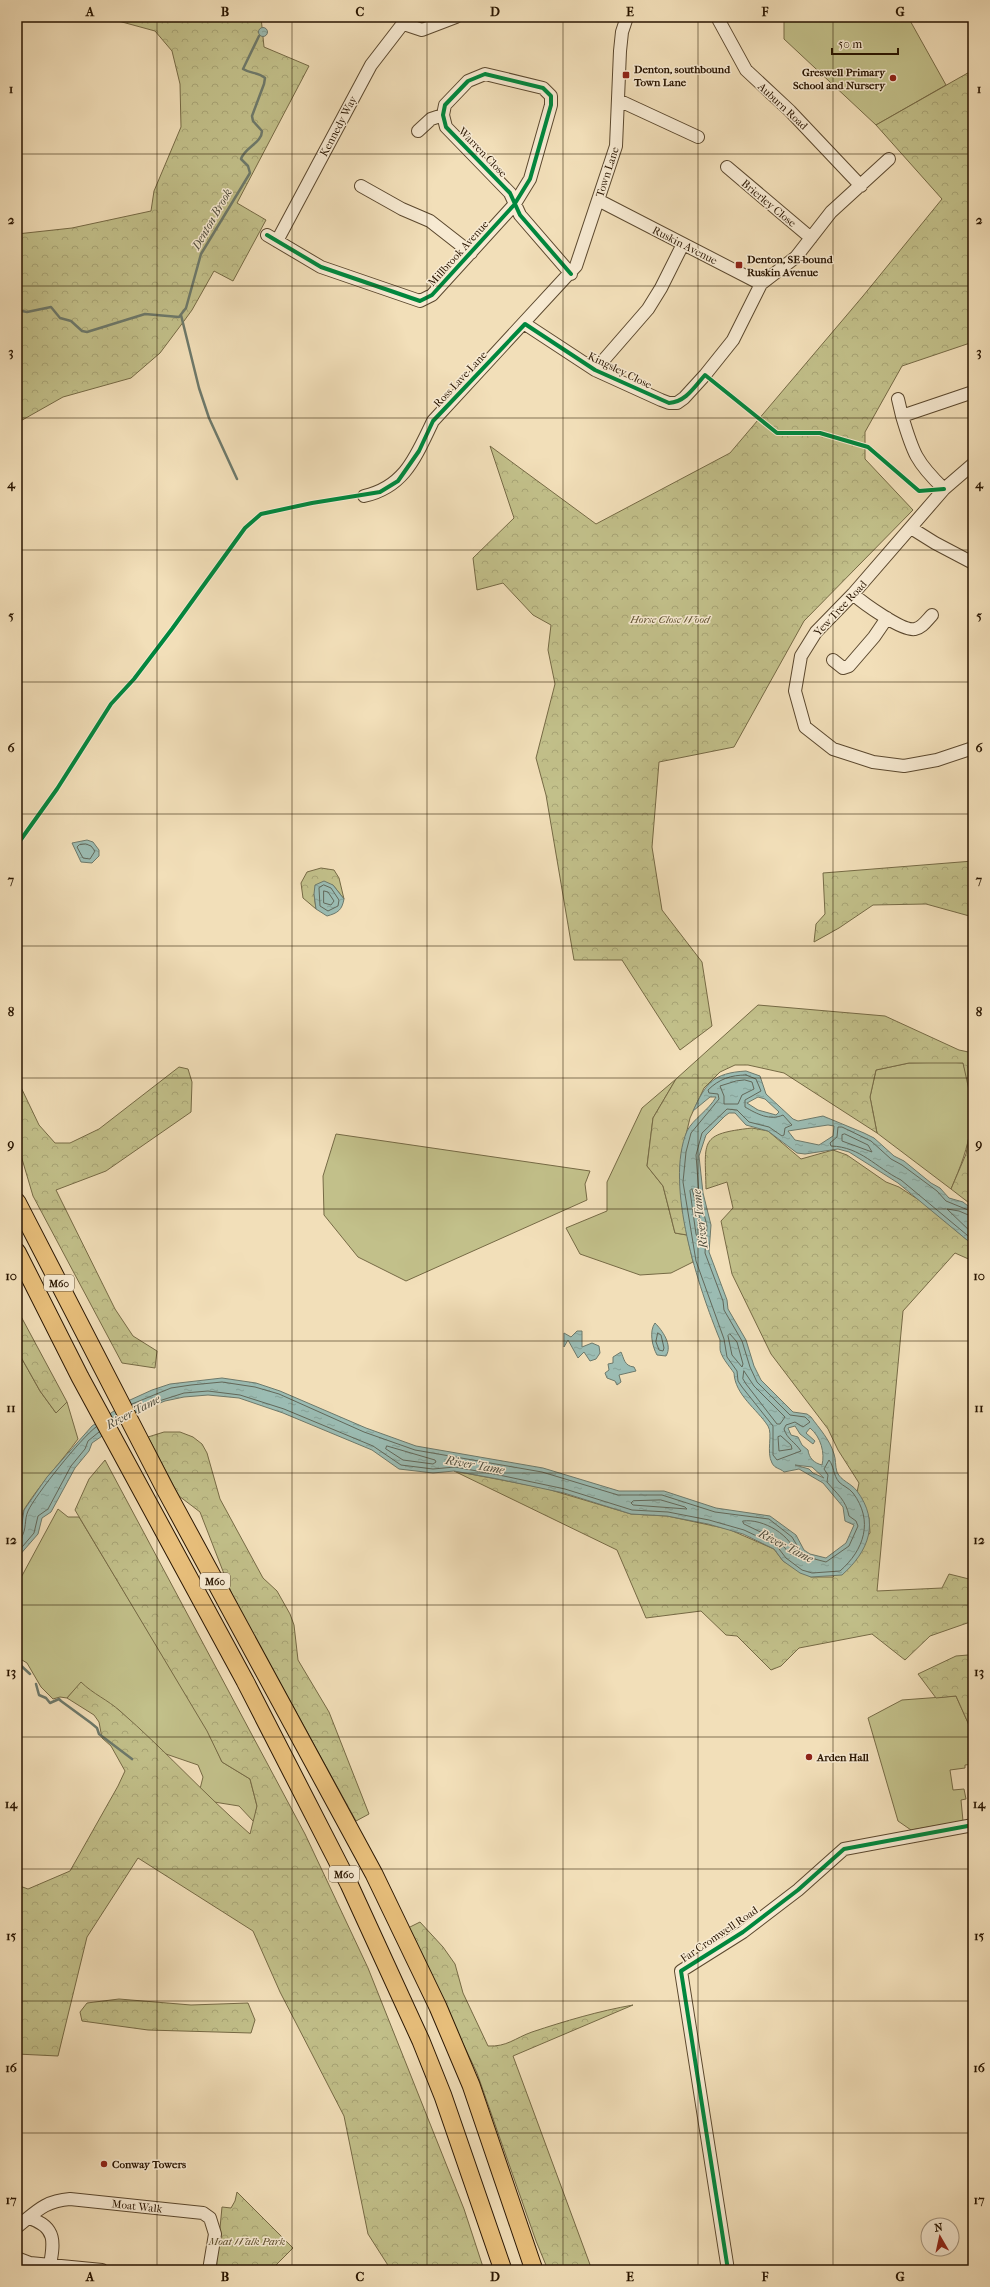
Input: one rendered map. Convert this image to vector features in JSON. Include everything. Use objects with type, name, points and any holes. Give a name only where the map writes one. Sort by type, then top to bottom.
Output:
[{"type":"highway","name":"M60","points":[[17,1202],[165,1489],[374,1874],[438,2007],[471,2085],[534,2270]]},
{"type":"highway","name":"M60","points":[[17,1252],[144,1497],[245,1681],[349,1884],[392,1975],[442,2096],[503,2270]]},
{"type":"street","points":[[406,20],[422,30],[456,17]]},
{"type":"street","name":"Town Lane","points":[[571,274],[576,266],[616,146],[620,52],[622,32],[627,17]]},
{"type":"street","name":"Auburn Road","points":[[717,17],[746,70],[790,110],[861,186]]},
{"type":"street","name":"Kennedy Way","points":[[272,238],[371,65],[406,20]]},
{"type":"street","name":"Millbrook Avenue","points":[[272,238],[321,267],[420,301],[432,294],[514,205],[530,179],[551,105],[551,96],[543,88],[485,74],[477,76],[459,90],[445,104],[443,115]]},
{"type":"street","points":[[618,100],[698,137]]},
{"type":"street","points":[[418,131],[431,119],[443,115]]},
{"type":"street","name":"Warren Close","points":[[443,115],[446,127],[510,194],[520,215],[571,274]]},
{"type":"street","points":[[761,284],[774,272],[786,266],[811,238],[831,212],[889,159]]},
{"type":"street","name":"Brierley Close","points":[[727,168],[811,238]]},
{"type":"street","points":[[361,186],[402,209],[430,221],[471,253]]},
{"type":"street","name":"Ruskin Avenue","points":[[598,200],[761,284]]},
{"type":"street","points":[[595,370],[648,309],[661,288],[683,244]]},
{"type":"street","name":"Ross Lave Lane","points":[[364,496],[380,492],[398,481],[418,451],[433,421],[571,274]]},
{"type":"street","name":"Kingsley Close","points":[[525,324],[595,370],[661,400],[670,403],[677,403],[692,390],[733,340],[761,284]]},
{"type":"street","points":[[902,416],[973,392]]},
{"type":"street","points":[[898,400],[913,451],[926,473],[944,488]]},
{"type":"street","name":"Yew Tree Road","points":[[973,464],[944,488],[853,594],[816,632],[800,656],[795,691],[805,727],[832,750],[873,762],[904,766],[938,760],[973,748]]},
{"type":"street","points":[[911,528],[935,543],[973,563]]},
{"type":"street","points":[[853,594],[887,618],[910,630],[917,629],[932,615]]},
{"type":"street","points":[[833,660],[843,668],[849,666],[874,637],[887,618]]},
{"type":"street","name":"Far Cromwell Road","points":[[728,2270],[681,1971],[743,1932],[798,1890],[844,1849],[973,1825]]},
{"type":"street","name":"Moat Walk","points":[[17,2227],[43,2205],[57,2200],[70,2199],[203,2213],[210,2218],[215,2234],[210,2270]]},
{"type":"street","points":[[28,2218],[39,2221],[50,2231],[53,2239],[49,2268]]},
{"type":"street","points":[[17,2258],[49,2268],[102,2270]]},
{"type":"green space","points":[[17,17],[261,17],[264,47],[309,66],[237,203],[266,220],[233,281],[214,271],[192,310],[160,353],[131,378],[63,397],[17,423],[17,234],[72,228],[151,211],[154,191],[181,127],[180,84],[172,51],[155,31],[111,19],[17,20]]},
{"type":"green space","name":"Greswell Primary School and Nursery","points":[[784,17],[908,17],[946,85],[876,125],[784,39]]},
{"type":"green space","name":"Horse Close Wood","points":[[973,70],[973,342],[902,366],[865,432],[865,459],[913,510],[804,621],[734,747],[659,762],[652,847],[662,910],[702,962],[712,1026],[680,1050],[622,960],[574,960],[546,795],[536,758],[555,684],[548,650],[551,625],[533,615],[503,583],[477,590],[473,558],[514,518],[490,446],[596,524],[730,453],[863,296],[942,199],[876,125]]},
{"type":"green space","points":[[973,861],[973,917],[926,904],[873,905],[839,928],[814,942],[816,924],[825,914],[823,873]]},
{"type":"green space","points":[[321,868],[334,870],[339,878],[344,899],[333,885],[314,894],[316,909],[303,898],[301,883],[307,872]]},
{"type":"green space","points":[[758,1005],[885,1016],[959,1050],[973,1053],[973,1108],[963,1063],[909,1063],[876,1070],[870,1097],[877,1133],[784,1073],[748,1065],[735,1065],[720,1072],[704,1088],[690,1118],[682,1151],[681,1183],[687,1235],[675,1233],[663,1186],[647,1166],[653,1118],[676,1079]]},
{"type":"green space","points":[[909,1063],[963,1063],[971,1097],[972,1113],[968,1142],[964,1157],[951,1189],[877,1133],[870,1097],[876,1070]]},
{"type":"green space","points":[[179,1067],[188,1069],[192,1082],[191,1112],[106,1171],[56,1190],[115,1309],[133,1336],[157,1351],[155,1368],[122,1363],[33,1196],[17,1142],[17,1079],[39,1125],[55,1143],[70,1143],[99,1129]]},
{"type":"green space","points":[[676,1079],[653,1118],[647,1166],[663,1186],[675,1233],[687,1235],[693,1262],[671,1273],[640,1275],[580,1254],[566,1228],[607,1211],[607,1182],[642,1108]]},
{"type":"green space","points":[[973,1113],[973,1206],[951,1189],[966,1154]]},
{"type":"green space","points":[[752,1128],[768,1131],[801,1159],[833,1150],[847,1155],[886,1182],[899,1187],[925,1204],[973,1245],[973,1261],[955,1253],[903,1311],[877,1591],[942,1588],[949,1574],[973,1580],[973,1621],[930,1636],[905,1660],[872,1634],[799,1648],[781,1666],[771,1670],[737,1636],[726,1635],[701,1611],[646,1618],[617,1550],[454,1471],[544,1488],[631,1514],[667,1516],[728,1529],[774,1549],[783,1561],[811,1577],[833,1577],[870,1533],[869,1518],[857,1492],[859,1483],[838,1450],[828,1429],[771,1354],[732,1274],[721,1221],[733,1208],[727,1182],[706,1189],[705,1160],[709,1142],[714,1137],[722,1133]]},
{"type":"green space","points":[[336,1134],[590,1171],[585,1184],[587,1200],[406,1281],[358,1257],[324,1215],[323,1176]]},
{"type":"green space","points":[[17,1309],[67,1402],[56,1413],[40,1391],[17,1350]]},
{"type":"green space","points":[[17,1350],[40,1391],[56,1413],[67,1402],[78,1439],[25,1508],[17,1538]]},
{"type":"green space","points":[[164,1432],[180,1432],[193,1437],[202,1444],[207,1453],[220,1499],[263,1578],[277,1591],[290,1614],[294,1625],[298,1660],[329,1712],[369,1814],[356,1821],[233,1597],[200,1512],[179,1496],[148,1437]]},
{"type":"green space","points":[[105,1460],[305,1834],[368,1968],[464,2209],[484,2270],[391,2270],[368,2234],[344,2116],[280,1992],[253,1931],[138,1858],[87,1937],[58,2056],[17,2054],[17,1885],[28,1889],[70,1871],[125,1771],[111,1746],[102,1738],[99,1722],[94,1715],[67,1698],[81,1682],[115,1707],[137,1726],[250,1834],[257,1806],[250,1779],[222,1762],[207,1731],[75,1510],[89,1479]]},
{"type":"green space","points":[[58,1509],[68,1517],[79,1517],[208,1731],[222,1762],[250,1779],[257,1806],[254,1822],[239,1806],[214,1802],[200,1789],[203,1777],[198,1765],[163,1753],[119,1710],[92,1694],[81,1683],[67,1698],[60,1697],[53,1699],[41,1687],[27,1663],[17,1657],[17,1585]]},
{"type":"green space","points":[[968,1655],[973,1660],[973,1734],[956,1696],[936,1698],[918,1674],[956,1656]]},
{"type":"green space","points":[[956,1696],[973,1734],[973,1764],[965,1765],[965,1768],[950,1770],[953,1790],[964,1789],[966,1799],[961,1800],[963,1821],[911,1830],[898,1821],[868,1718],[902,1700]]},
{"type":"green space","points":[[420,1922],[443,1947],[455,1964],[463,1993],[488,2046],[506,2044],[532,2032],[557,2024],[608,2010],[633,2005],[513,2056],[592,2270],[548,2270],[536,2241],[477,2073],[408,1928]]},
{"type":"green space","points":[[119,1999],[191,2005],[248,2003],[255,2020],[251,2033],[148,2030],[82,2021],[80,2012],[87,2003]]},
{"type":"green space","name":"Moat Walk Park","points":[[237,2192],[293,2248],[271,2270],[216,2270],[222,2207],[231,2208],[235,2201]]},
{"type":"water","points":[[263,27],[268,32],[263,37],[258,32]]},
{"type":"water","points":[[87,840],[93,842],[99,850],[99,856],[92,863],[81,862],[72,843]]},
{"type":"water","points":[[324,881],[333,885],[344,899],[339,910],[334,914],[327,916],[316,909],[314,894],[315,885]]},
{"type":"water","name":"River Tame","points":[[746,1071],[760,1076],[766,1094],[793,1119],[798,1121],[823,1116],[874,1138],[894,1156],[904,1161],[931,1183],[940,1188],[949,1198],[963,1202],[973,1210],[973,1245],[898,1183],[849,1152],[838,1149],[805,1154],[797,1153],[768,1131],[746,1125],[735,1113],[729,1113],[725,1116],[706,1135],[699,1156],[703,1193],[711,1225],[709,1252],[727,1300],[728,1309],[746,1340],[754,1366],[761,1380],[793,1412],[807,1414],[811,1417],[830,1444],[835,1456],[837,1472],[857,1491],[868,1514],[868,1536],[865,1546],[859,1556],[842,1575],[811,1577],[800,1573],[783,1561],[774,1549],[743,1534],[708,1524],[667,1516],[631,1514],[564,1493],[454,1471],[433,1473],[399,1469],[372,1450],[283,1413],[239,1398],[208,1395],[184,1397],[165,1401],[137,1412],[92,1443],[89,1451],[75,1468],[51,1512],[42,1518],[38,1534],[18,1557],[17,1563],[17,1538],[21,1530],[24,1510],[47,1477],[92,1426],[130,1400],[152,1390],[170,1384],[222,1378],[256,1383],[280,1391],[366,1428],[416,1446],[543,1468],[619,1491],[664,1491],[716,1508],[770,1516],[796,1535],[804,1550],[810,1554],[826,1558],[846,1543],[854,1525],[845,1521],[843,1507],[823,1483],[799,1469],[784,1472],[772,1463],[770,1459],[770,1434],[768,1426],[742,1395],[735,1381],[734,1373],[721,1354],[720,1340],[694,1266],[687,1237],[682,1207],[680,1179],[681,1153],[687,1131],[693,1122],[716,1097],[710,1097],[693,1111],[702,1093],[712,1081],[718,1077],[735,1072]],"holes":[[[758,1097],[765,1099],[779,1112],[776,1115],[758,1110],[747,1103]],[[828,1125],[834,1126],[833,1136],[819,1145],[795,1140],[788,1131]],[[795,1426],[800,1434],[813,1444],[815,1441],[806,1433],[810,1428],[814,1432],[821,1445],[823,1455],[822,1465],[812,1460],[808,1450],[802,1445],[798,1437],[791,1435],[788,1428]],[[795,1465],[812,1467],[824,1478],[813,1473],[809,1469]]]},
{"type":"water","points":[[655,1323],[666,1338],[668,1352],[666,1356],[657,1355],[654,1347],[652,1330]]},
{"type":"water","points":[[577,1331],[582,1331],[582,1347],[592,1343],[599,1346],[600,1353],[596,1359],[590,1361],[584,1352],[578,1358],[568,1340],[564,1347],[564,1333],[571,1337]]},
{"type":"water","points":[[621,1352],[626,1363],[634,1367],[636,1371],[619,1375],[621,1382],[617,1385],[615,1381],[607,1378],[605,1373],[609,1370],[608,1364],[613,1363],[613,1357]]},
{"type":"waterway","name":"Denton Brook","points":[[17,310],[27,312],[51,307],[60,318],[71,321],[82,331],[87,332],[145,314],[179,317],[186,308],[201,254],[250,173],[248,166],[241,159],[246,151],[259,139],[261,135],[262,131],[253,121],[252,116],[265,78],[243,69],[259,36]]},
{"type":"waterway","points":[[181,315],[199,388],[209,418],[237,479]]},
{"type":"waterway","points":[[17,1662],[30,1674]]},
{"type":"waterway","points":[[36,1684],[39,1695],[46,1698],[50,1703],[59,1699],[91,1723],[97,1728],[99,1734],[132,1759]]},
{"type":"cycle path","points":[[267,235],[321,267],[420,301],[432,295],[514,205],[530,179],[551,105],[551,96],[543,88],[485,74],[468,81],[445,105],[443,115],[446,127],[510,193],[520,215],[571,274]]},
{"type":"cycle path","points":[[17,845],[57,789],[111,704],[134,679],[245,528],[261,514],[312,503],[380,492],[398,481],[419,451],[433,421],[525,324],[595,370],[669,403],[685,397],[705,375],[777,433],[820,433],[868,447],[919,491],[944,489]]},
{"type":"cycle path","points":[[728,2270],[681,1971],[743,1932],[798,1890],[844,1849],[973,1825]]},
{"type":"place","name":"Denton, southbound Town Lane","points":[[626,75]]},
{"type":"place","name":"Greswell Primary School and Nursery","points":[[893,78]]},
{"type":"place","name":"Denton, SE-bound Ruskin Avenue","points":[[739,265]]},
{"type":"place","name":"Arden Hall","points":[[809,1757]]},
{"type":"place","name":"Conway Towers","points":[[104,2164]]}]
